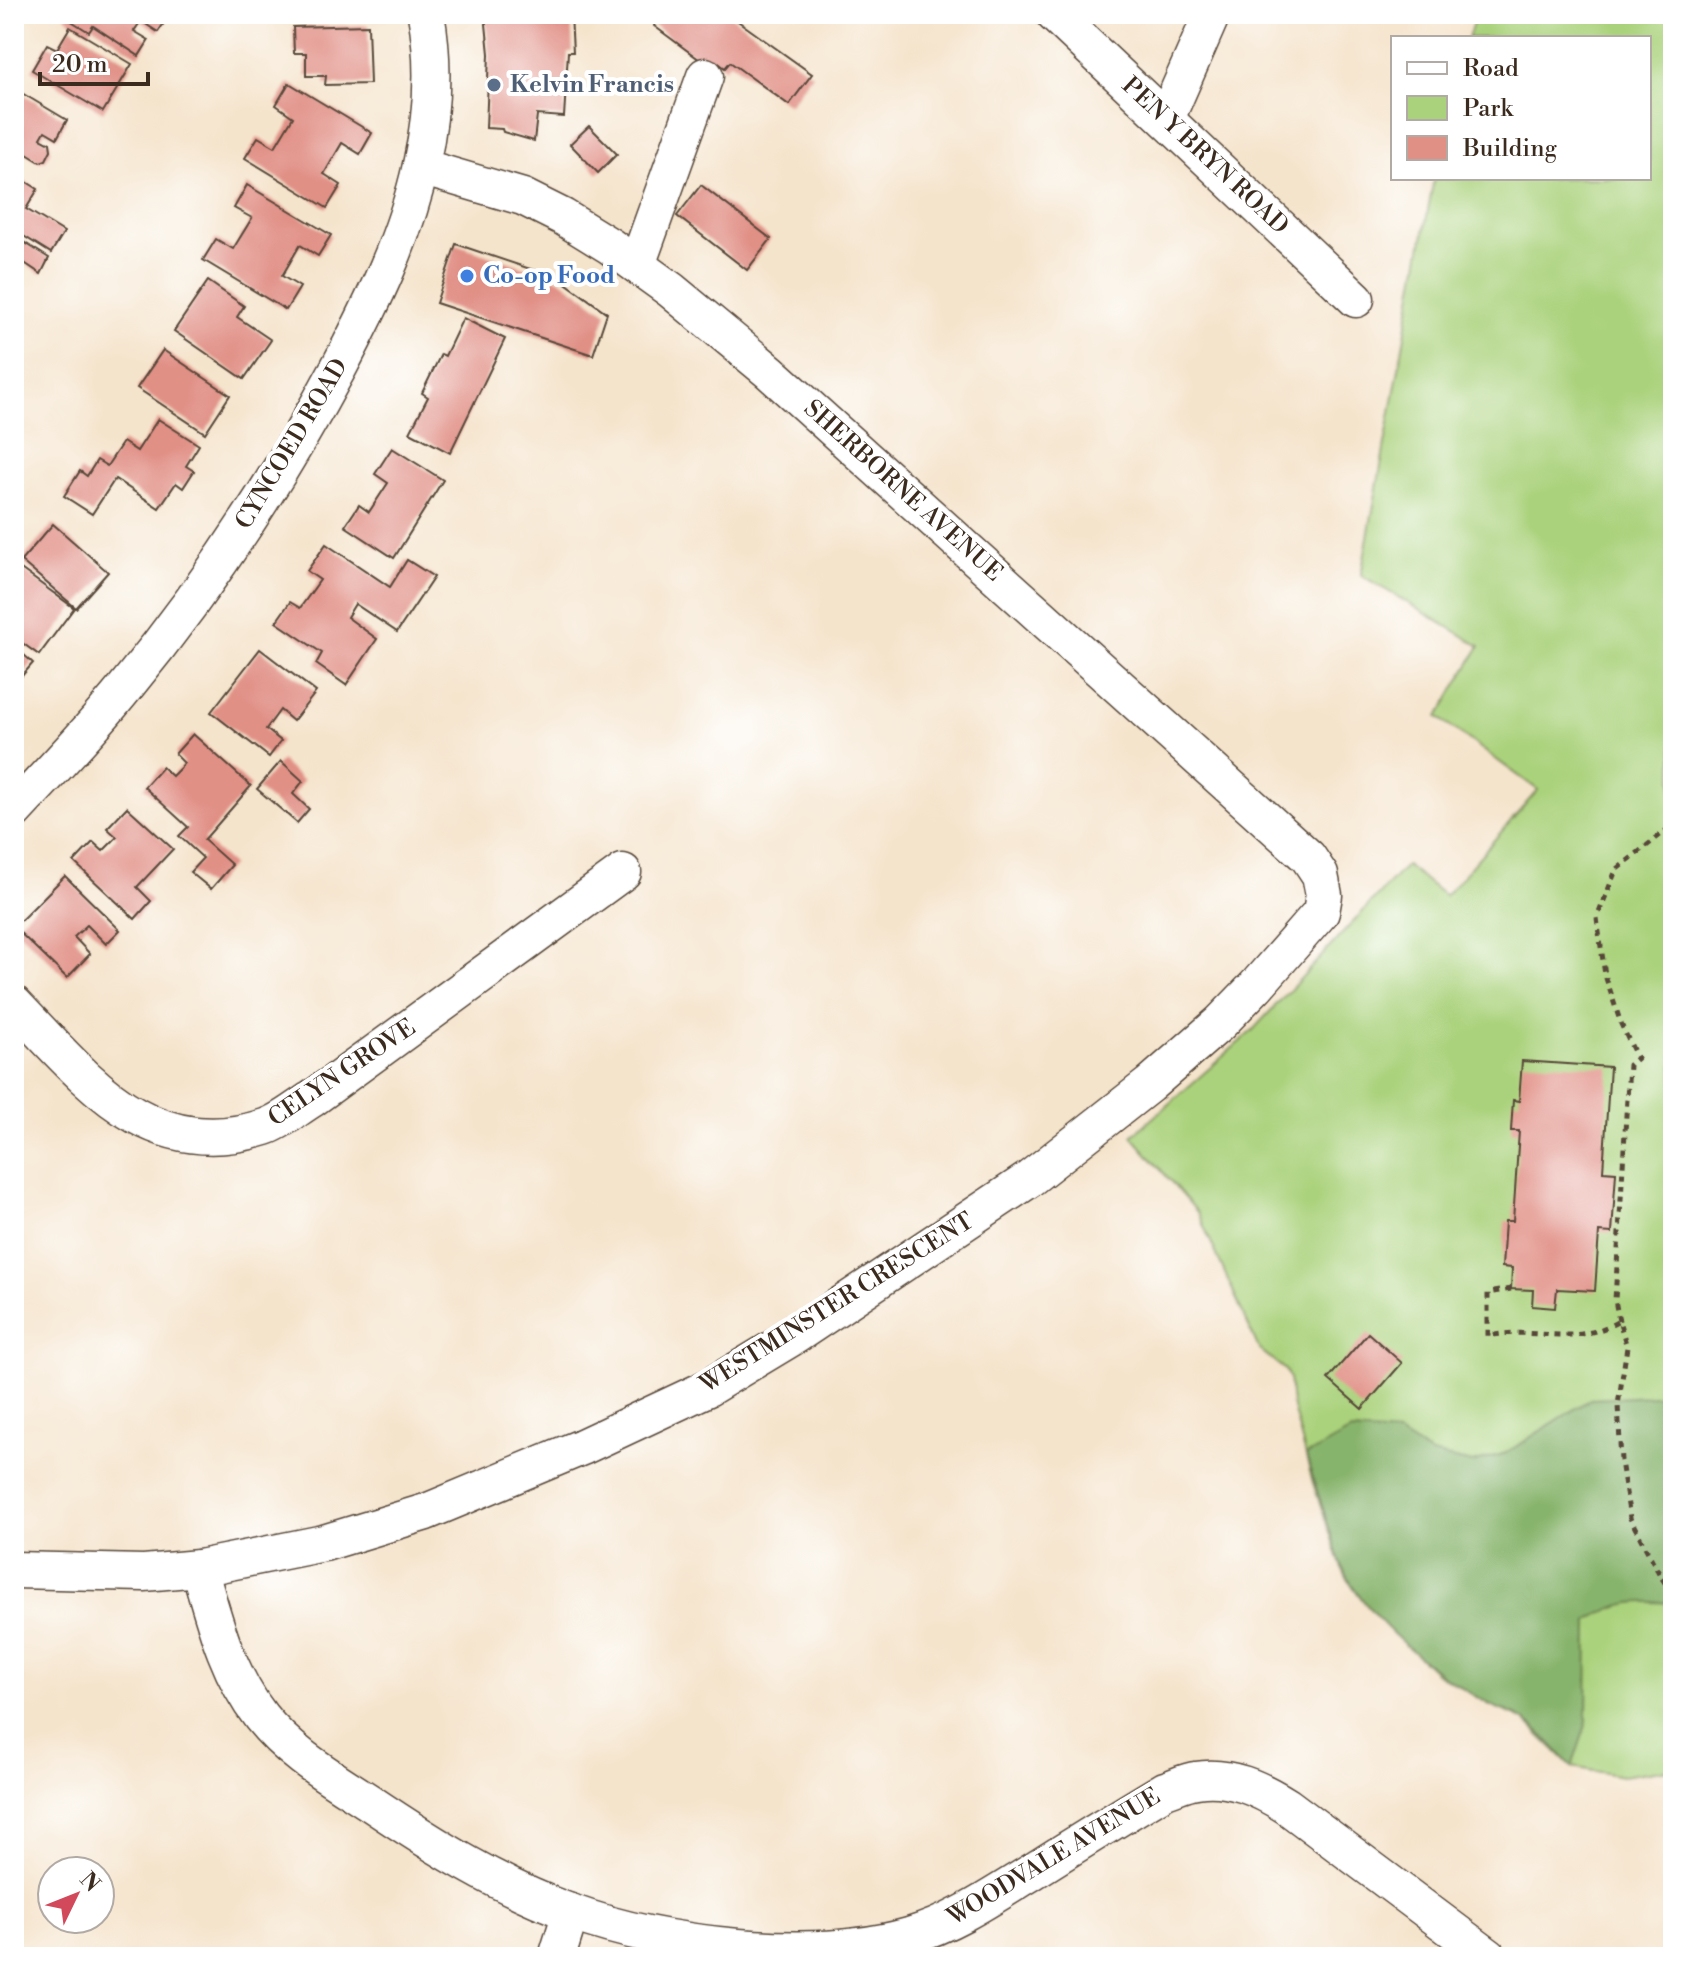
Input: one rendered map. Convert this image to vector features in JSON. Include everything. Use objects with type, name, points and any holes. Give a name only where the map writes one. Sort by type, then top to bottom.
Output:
[{"type":"street","name":"CYNCOED ROAD","points":[[14,811],[123,691],[231,548],[277,477],[361,326],[390,261],[421,167],[428,127],[431,79],[426,14]]},
{"type":"street","name":"PEN Y BRYN ROAD","points":[[1054,14],[1356,299]]},
{"type":"street","points":[[1166,119],[1212,14]]},
{"type":"street","points":[[637,265],[705,76]]},
{"type":"street","name":"SHERBORNE AVENUE","points":[[421,167],[523,197],[563,217],[637,265],[770,372],[1308,857],[1320,875],[1324,895]]},
{"type":"street","name":"CELYN GROVE","points":[[14,1004],[97,1090],[136,1118],[186,1135],[228,1135],[268,1127],[312,1099],[623,872]]},
{"type":"street","name":"WESTMINSTER CRESCENT","points":[[14,1570],[144,1573],[199,1568],[324,1543],[426,1512],[582,1447],[708,1388],[796,1335],[1028,1180],[1149,1085],[1220,1023],[1256,986],[1321,912],[1324,895]]},
{"type":"street","name":"WOODVALE AVENUE","points":[[199,1568],[221,1646],[247,1696],[282,1741],[426,1840],[494,1879],[571,1912],[641,1932],[776,1949],[870,1944],[909,1936],[950,1921],[1165,1790],[1196,1779],[1230,1780],[1260,1789],[1287,1806],[1489,1957]]},
{"type":"street","points":[[557,1957],[571,1912]]},
{"type":"path","points":[[1673,825],[1616,870],[1597,918],[1605,975],[1621,1024],[1637,1058],[1629,1065],[1615,1300],[1627,1347],[1618,1405],[1621,1461],[1630,1518],[1673,1594]]},
{"type":"path","points":[[1511,1289],[1488,1293],[1488,1336],[1511,1331],[1566,1337],[1601,1331],[1619,1321]]},
{"type":"green space","points":[[1476,14],[1673,14],[1673,1776],[1668,1769],[1622,1776],[1572,1767],[1523,1719],[1490,1705],[1435,1672],[1386,1625],[1347,1578],[1341,1565],[1313,1483],[1285,1370],[1259,1349],[1198,1213],[1132,1136],[1252,1031],[1406,865],[1445,896],[1538,790],[1438,717],[1480,646],[1361,575],[1434,180],[1651,180],[1651,36],[1469,36]]},
{"type":"green space","points":[[1673,1395],[1673,1603],[1629,1603],[1588,1621],[1587,1722],[1572,1767],[1530,1724],[1447,1678],[1385,1626],[1353,1586],[1341,1565],[1306,1456],[1351,1431],[1398,1434],[1431,1454],[1473,1463],[1506,1453],[1590,1399]]},
{"type":"building","points":[[67,14],[170,14],[158,32],[141,21],[134,31],[149,40],[139,56],[93,26],[89,32],[65,17]]},
{"type":"building","points":[[485,14],[571,14],[573,52],[568,52],[564,117],[537,115],[534,141],[503,132],[502,129],[486,128],[489,54]]},
{"type":"building","points":[[658,14],[728,14],[812,74],[789,105],[730,62],[725,68],[716,61],[711,68],[654,26]]},
{"type":"building","points":[[368,25],[370,84],[325,85],[326,76],[306,76],[306,53],[294,53],[293,27]]},
{"type":"building","points":[[70,27],[132,64],[103,112],[32,70],[47,44],[57,49]]},
{"type":"building","points":[[289,83],[372,133],[360,154],[342,143],[324,174],[341,185],[327,208],[245,158],[258,137],[275,147],[293,117],[276,105]]},
{"type":"building","points":[[20,92],[67,120],[57,138],[45,131],[41,138],[50,143],[51,150],[46,160],[40,162],[14,146],[14,102]]},
{"type":"building","points":[[589,126],[617,154],[598,173],[570,144]]},
{"type":"building","points":[[14,174],[38,189],[26,209],[64,232],[51,253],[14,230]]},
{"type":"building","points":[[247,185],[331,235],[318,256],[300,245],[282,276],[300,287],[286,310],[203,260],[216,239],[233,249],[252,218],[234,208]]},
{"type":"building","points":[[701,185],[771,239],[747,270],[677,216]]},
{"type":"building","points":[[22,241],[49,258],[41,274],[14,256]]},
{"type":"building","points":[[456,244],[560,279],[607,313],[593,355],[436,303]]},
{"type":"building","points":[[208,281],[244,306],[237,317],[271,340],[244,379],[174,331]]},
{"type":"building","points":[[463,318],[505,339],[450,453],[410,432],[428,397],[422,393],[441,354],[445,356]]},
{"type":"building","points":[[163,350],[230,395],[205,433],[137,388]]},
{"type":"building","points":[[158,419],[199,445],[186,466],[194,471],[183,488],[176,483],[159,508],[115,479],[92,514],[64,496],[80,471],[87,476],[97,460],[107,466],[123,442],[137,451]]},
{"type":"building","points":[[392,448],[443,480],[394,558],[345,526],[359,505],[369,512],[388,483],[375,474]]},
{"type":"building","points":[[53,524],[108,572],[76,608],[21,561]]},
{"type":"building","points":[[326,544],[390,587],[407,560],[434,577],[397,632],[355,604],[347,617],[377,639],[346,685],[316,664],[322,653],[276,622],[290,602],[300,608],[320,580],[307,571]]},
{"type":"building","points":[[14,564],[74,608],[39,655],[14,637]]},
{"type":"building","points":[[14,646],[33,663],[14,685]]},
{"type":"building","points":[[260,649],[316,692],[293,721],[280,710],[266,729],[281,741],[269,757],[211,712]]},
{"type":"building","points":[[193,734],[251,786],[204,840],[232,865],[211,889],[190,872],[203,858],[179,836],[188,827],[144,787],[162,767],[172,776],[180,768],[184,763],[175,754]]},
{"type":"building","points":[[281,761],[303,781],[293,794],[309,809],[297,823],[257,789]]},
{"type":"building","points":[[127,807],[173,849],[137,887],[151,901],[135,919],[74,862],[93,842],[103,851],[117,837],[107,828]]},
{"type":"building","points":[[65,876],[120,930],[106,944],[87,925],[74,937],[90,954],[67,978],[14,927]]},
{"type":"building","points":[[1522,1061],[1610,1067],[1603,1171],[1616,1172],[1612,1233],[1599,1232],[1595,1291],[1557,1289],[1555,1308],[1532,1306],[1533,1290],[1511,1289],[1512,1268],[1502,1267],[1505,1221],[1513,1221],[1519,1131],[1511,1131],[1513,1100],[1519,1101]]},
{"type":"building","points":[[1368,1333],[1402,1363],[1362,1409],[1328,1379]]},
{"type":"place","name":"Kelvin Francis","points":[[494,85]]},
{"type":"place","name":"Co-op Food","points":[[467,276]]}]
